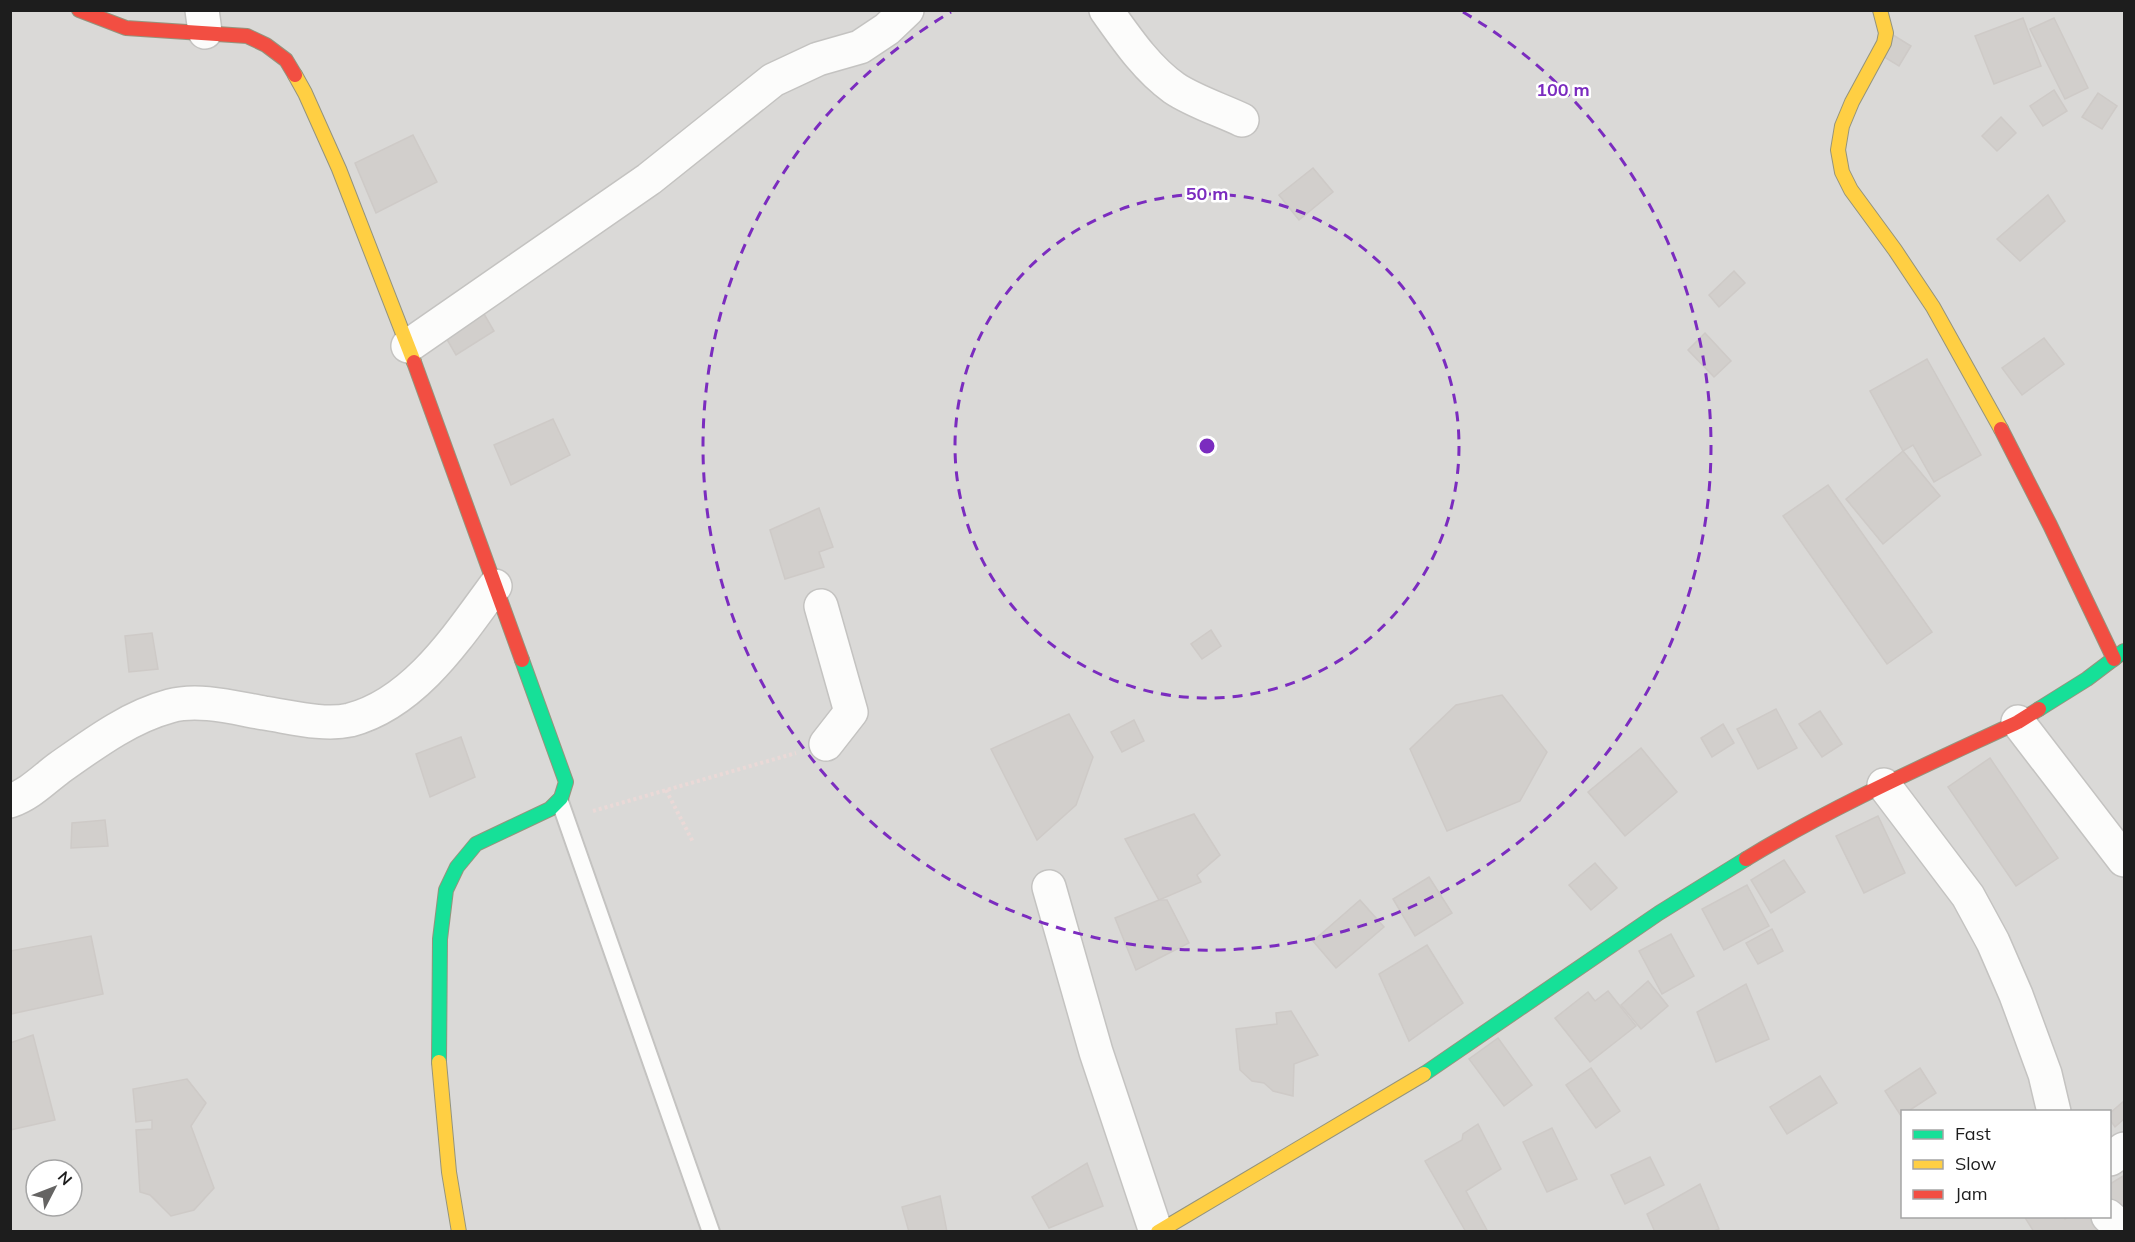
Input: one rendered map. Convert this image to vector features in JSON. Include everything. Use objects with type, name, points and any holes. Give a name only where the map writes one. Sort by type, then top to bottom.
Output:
[{"type":"street","points":[[79,10],[126,28],[204,21],[266,45],[286,60],[305,93],[339,169],[408,346],[566,782],[564,795],[560,802],[476,844],[457,867],[446,890],[440,939],[438,1051],[449,1172],[459,1232]]},
{"type":"street","points":[[408,346],[649,179],[773,80],[818,59],[860,47],[887,29],[907,10]]},
{"type":"street","points":[[1106,10],[1142,58],[1175,88],[1242,120]]},
{"type":"street","points":[[1049,887],[1096,1052],[1157,1232],[1429,1071],[1659,913],[1773,843],[1884,786],[2018,722],[2087,679],[2119,655],[1974,379],[1931,304],[1883,231],[1847,183],[1839,163],[1838,144],[1842,125],[1849,107],[1881,53],[1886,32],[1880,10]]},
{"type":"street","points":[[10,801],[25,795],[108,734],[149,712],[180,703],[211,705],[322,721],[349,720],[375,710],[414,684],[431,668],[448,650],[495,586]]},
{"type":"street","points":[[820,606],[851,712],[826,744]]},
{"type":"street","points":[[2018,722],[2124,860]]},
{"type":"street","points":[[1884,786],[1968,896],[1993,942],[2038,1054],[2054,1110]]},
{"type":"street","points":[[2111,1159],[2124,1149]]},
{"type":"street","points":[[2110,1218],[2124,1230]]},
{"type":"lane","points":[[560,802],[711,1232]]},
{"type":"path","points":[[566,819],[826,744]]},
{"type":"path","points":[[666,790],[693,842]]},
{"type":"shaded area","points":[[10,11],[2124,11],[2124,1231],[11,1231]]},
{"type":"building","points":[[2023,18],[2041,66],[1994,84],[1975,36]]},
{"type":"building","points":[[2054,18],[2088,88],[2065,99],[2030,29]]},
{"type":"building","points":[[1893,35],[1911,46],[1899,66],[1881,55]]},
{"type":"building","points":[[2054,90],[2067,111],[2043,126],[2030,106]]},
{"type":"building","points":[[2098,93],[2117,106],[2102,129],[2082,117]]},
{"type":"building","points":[[2001,117],[2016,133],[1997,151],[1982,136]]},
{"type":"building","points":[[413,135],[437,182],[376,213],[355,163]]},
{"type":"building","points":[[1313,168],[1333,192],[1299,220],[1279,195]]},
{"type":"building","points":[[2048,195],[2065,221],[2020,261],[1997,239]]},
{"type":"building","points":[[1734,271],[1745,283],[1719,307],[1709,295]]},
{"type":"building","points":[[477,302],[494,331],[456,355],[442,331]]},
{"type":"building","points":[[1705,333],[1731,361],[1714,377],[1688,350]]},
{"type":"building","points":[[2044,338],[2064,364],[2022,395],[2002,368]]},
{"type":"building","points":[[1927,359],[1981,455],[1934,482],[1913,445],[1903,451],[1870,391]]},
{"type":"building","points":[[553,419],[570,455],[511,485],[494,445]]},
{"type":"building","points":[[1903,451],[1940,496],[1883,544],[1846,499]]},
{"type":"building","points":[[1828,485],[1932,632],[1887,664],[1783,516]]},
{"type":"building","points":[[819,508],[833,547],[819,552],[824,567],[785,579],[770,530]]},
{"type":"building","points":[[1211,630],[1221,646],[1202,659],[1191,644]]},
{"type":"building","points":[[152,633],[158,669],[129,672],[125,636]]},
{"type":"building","points":[[1502,695],[1547,752],[1520,801],[1447,831],[1410,749],[1456,705]]},
{"type":"building","points":[[1776,709],[1797,748],[1758,769],[1737,729]]},
{"type":"building","points":[[1820,711],[1842,744],[1822,757],[1799,724]]},
{"type":"building","points":[[1069,714],[1093,757],[1076,805],[1037,840],[991,749]]},
{"type":"building","points":[[1134,720],[1144,741],[1122,752],[1111,732]]},
{"type":"building","points":[[1723,724],[1734,743],[1712,757],[1701,738]]},
{"type":"building","points":[[461,737],[475,777],[430,797],[416,754]]},
{"type":"building","points":[[1641,748],[1677,792],[1625,836],[1588,792]]},
{"type":"building","points":[[1990,758],[2058,858],[2016,886],[1948,787]]},
{"type":"building","points":[[1194,814],[1220,855],[1197,875],[1201,882],[1159,900],[1125,839]]},
{"type":"building","points":[[1878,816],[1905,873],[1864,893],[1836,836]]},
{"type":"building","points":[[105,820],[108,846],[71,848],[72,823]]},
{"type":"building","points":[[1784,860],[1805,892],[1771,913],[1751,880]]},
{"type":"building","points":[[1595,863],[1617,888],[1591,910],[1569,885]]},
{"type":"building","points":[[1429,877],[1452,913],[1415,936],[1393,899]]},
{"type":"building","points":[[1747,885],[1769,926],[1724,950],[1702,909]]},
{"type":"building","points":[[1159,900],[1167,900],[1189,943],[1136,970],[1115,918]]},
{"type":"building","points":[[1360,900],[1384,927],[1336,968],[1313,941]]},
{"type":"building","points":[[1772,929],[1783,951],[1758,964],[1746,943]]},
{"type":"building","points":[[1671,934],[1694,976],[1662,994],[1639,951]]},
{"type":"building","points":[[91,936],[103,994],[11,1014],[10,951]]},
{"type":"building","points":[[1427,945],[1463,1003],[1409,1041],[1379,974]]},
{"type":"building","points":[[1648,981],[1668,1006],[1641,1029],[1621,1005]]},
{"type":"building","points":[[1746,984],[1769,1039],[1716,1062],[1697,1012]]},
{"type":"building","points":[[1608,991],[1636,1026],[1590,1062],[1555,1018],[1588,992],[1595,1001]]},
{"type":"building","points":[[1291,1011],[1318,1055],[1294,1064],[1293,1096],[1273,1091],[1264,1083],[1252,1081],[1240,1070],[1236,1029],[1277,1024],[1276,1013]]},
{"type":"building","points":[[33,1035],[55,1120],[10,1130],[10,1043]]},
{"type":"building","points":[[1498,1038],[1532,1085],[1504,1106],[1469,1059]]},
{"type":"building","points":[[1591,1068],[1620,1111],[1596,1128],[1566,1085]]},
{"type":"building","points":[[1920,1068],[1936,1093],[1910,1110],[1901,1110],[1901,1116],[1885,1091]]},
{"type":"building","points":[[1820,1076],[1837,1103],[1787,1134],[1770,1107]]},
{"type":"building","points":[[187,1079],[206,1103],[191,1126],[214,1188],[194,1210],[171,1216],[150,1195],[140,1192],[136,1130],[152,1129],[152,1120],[136,1122],[133,1089]]},
{"type":"building","points":[[2124,1101],[2124,1119],[2115,1127],[2111,1121],[2111,1112]]},
{"type":"building","points":[[1478,1124],[1501,1169],[1466,1191],[1488,1232],[1466,1232],[1425,1161],[1462,1140],[1463,1134]]},
{"type":"building","points":[[1552,1128],[1577,1179],[1547,1192],[1523,1142]]},
{"type":"building","points":[[1650,1157],[1664,1185],[1625,1204],[1611,1175]]},
{"type":"building","points":[[1087,1163],[1103,1206],[1049,1228],[1032,1197]]},
{"type":"building","points":[[2123,1176],[2124,1209],[2111,1211],[2111,1183]]},
{"type":"building","points":[[1700,1184],[1719,1229],[1711,1232],[1655,1232],[1647,1214]]},
{"type":"building","points":[[940,1196],[947,1232],[909,1232],[902,1207]]},
{"type":"building","points":[[2025,1218],[2098,1218],[2110,1232],[2034,1232]]},
{"type":"traffic: fast","points":[[2039,709],[2087,679],[2124,651]]},
{"type":"traffic: fast","points":[[439,1062],[440,939],[446,890],[457,867],[476,844],[550,809],[561,798],[566,782],[522,660]]},
{"type":"traffic: fast","points":[[1424,1074],[1659,913],[1746,859]]},
{"type":"traffic: slow","points":[[1880,10],[1886,33],[1884,43],[1852,102],[1842,126],[1838,150],[1842,172],[1851,190],[1933,307],[2001,429]]},
{"type":"traffic: slow","points":[[295,75],[339,169],[414,362]]},
{"type":"traffic: slow","points":[[439,1062],[449,1172],[459,1232]]},
{"type":"traffic: slow","points":[[1158,1232],[1424,1074]]},
{"type":"traffic: jam","points":[[79,10],[126,28],[247,36],[266,45],[286,60],[295,75]]},
{"type":"traffic: jam","points":[[414,362],[522,660]]},
{"type":"traffic: jam","points":[[2001,429],[2114,659]]},
{"type":"traffic: jam","points":[[1746,859],[1846,804],[2018,722],[2039,709]]}]
